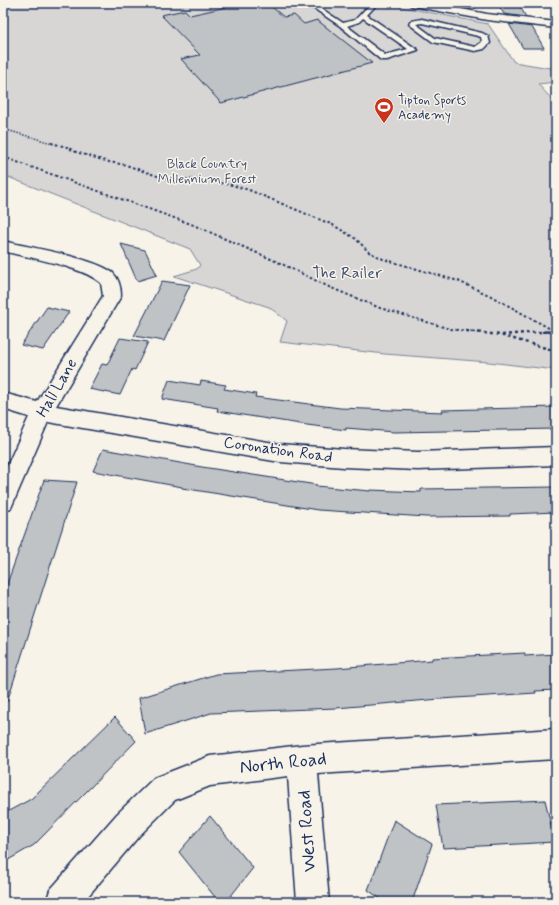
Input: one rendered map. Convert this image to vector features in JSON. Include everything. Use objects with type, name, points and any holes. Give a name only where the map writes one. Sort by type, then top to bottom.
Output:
[{"type":"street","points":[[412,3],[487,17],[556,25]]},
{"type":"street","name":"Hall Lane","points":[[3,246],[88,268],[107,278],[112,286],[112,296],[42,412],[3,501]]},
{"type":"street","name":"Coronation Road","points":[[3,401],[42,412],[280,453],[337,458],[418,461],[556,456]]},
{"type":"street","name":"North Road","points":[[62,902],[128,825],[165,789],[210,771],[302,760],[556,744]]},
{"type":"street","name":"West Road","points":[[302,760],[312,902]]},
{"type":"lane","points":[[309,3],[342,25],[384,58],[414,50],[363,15]]},
{"type":"lane","points":[[342,25],[357,21],[375,3]]},
{"type":"lane","points":[[410,47],[433,40],[475,49],[484,45],[486,40],[484,36],[475,33],[422,21],[413,22],[413,26],[433,40]]},
{"type":"path","points":[[3,129],[67,147],[76,152],[163,178],[201,180],[232,185],[249,190],[333,225],[356,239],[369,252],[384,260],[458,281],[491,296],[555,331]]},
{"type":"path","points":[[3,158],[191,224],[280,262],[329,287],[380,308],[450,328],[500,335],[537,347],[556,351]]},
{"type":"path","points":[[500,335],[555,331]]},
{"type":"green space","points":[[3,3],[382,3],[488,24],[514,62],[556,69],[556,82],[538,84],[556,104],[556,370],[489,362],[385,354],[280,342],[287,321],[269,307],[174,276],[197,269],[200,265],[190,249],[3,175]]},
{"type":"building","points":[[245,3],[267,3],[284,17],[294,15],[304,24],[317,20],[372,63],[221,103],[181,59],[200,55],[161,15],[185,10],[190,15]]},
{"type":"building","points":[[497,3],[518,3],[526,17],[504,14]]},
{"type":"building","points":[[509,24],[532,27],[544,48],[523,48]]},
{"type":"building","points":[[121,244],[145,250],[157,275],[137,281]]},
{"type":"building","points":[[162,281],[190,285],[164,341],[134,336]]},
{"type":"building","points":[[47,307],[69,312],[43,350],[21,345]]},
{"type":"building","points":[[120,338],[148,342],[135,370],[132,369],[120,395],[89,389],[102,364],[107,365]]},
{"type":"building","points":[[169,380],[200,385],[201,381],[226,385],[224,389],[256,394],[255,397],[340,408],[443,412],[442,410],[556,407],[556,429],[394,432],[346,428],[346,430],[217,411],[218,408],[162,399]]},
{"type":"building","points":[[103,449],[202,467],[317,485],[316,486],[370,491],[421,492],[421,489],[556,487],[556,512],[510,514],[510,516],[426,517],[318,510],[182,488],[93,471]]},
{"type":"building","points":[[44,480],[77,482],[7,702],[3,702],[3,595]]},
{"type":"building","points":[[525,653],[525,656],[556,654],[556,690],[535,691],[536,693],[336,708],[211,713],[145,734],[139,698],[216,674],[337,668],[432,660],[432,658]]},
{"type":"building","points":[[115,717],[136,741],[34,845],[3,863],[3,814],[31,799]]},
{"type":"building","points":[[545,800],[555,842],[443,848],[436,805]]},
{"type":"building","points":[[210,816],[253,868],[226,902],[219,902],[179,852]]},
{"type":"building","points":[[394,820],[432,844],[412,902],[385,902],[368,890]]},
{"type":"place","name":"Tipton Sports Academy","points":[[384,124]]},
{"type":"park label","name":"Black Country Millennium Forest","points":[[207,172]]},
{"type":"park label","name":"The Railer","points":[[347,273]]}]
